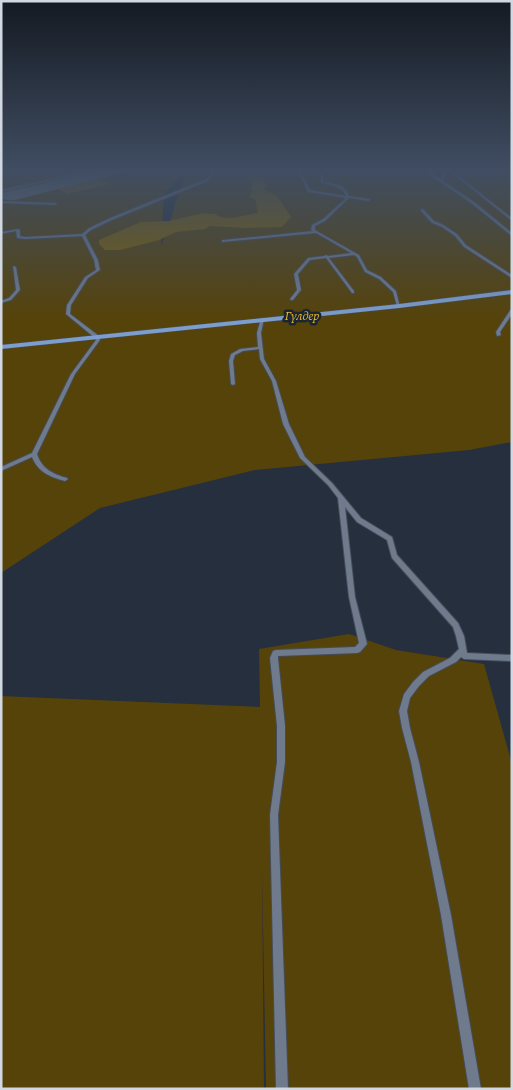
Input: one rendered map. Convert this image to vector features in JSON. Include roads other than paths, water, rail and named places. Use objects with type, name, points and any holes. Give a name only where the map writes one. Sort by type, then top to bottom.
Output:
[{"type":"main road","points":[[1,347],[399,306],[512,292]]},
{"type":"street","points":[[1,233],[18,230],[18,237],[25,238],[83,235],[90,229],[111,219]]},
{"type":"street","points":[[325,219],[313,226],[313,230],[362,260],[366,271],[380,278],[395,292],[399,306]]},
{"type":"street","points":[[430,219],[456,235],[465,246],[512,277]]},
{"type":"street","points":[[492,219],[512,235]]},
{"type":"street","points":[[223,241],[317,232]]},
{"type":"street","points":[[1,469],[34,454],[73,374],[97,343],[97,337],[68,314],[69,305],[87,278],[98,270],[96,260],[83,235]]},
{"type":"street","points":[[292,299],[299,290],[297,272],[309,259],[355,254]]},
{"type":"street","points":[[326,256],[353,292]]},
{"type":"street","points":[[1,302],[10,299],[18,290],[14,267]]},
{"type":"street","points":[[499,335],[498,332],[512,310]]},
{"type":"street","points":[[262,319],[259,333],[262,359],[274,381],[286,424],[303,458],[330,484],[359,520],[390,539],[394,556],[456,625],[464,656],[512,658]]},
{"type":"street","points":[[233,384],[231,361],[233,354],[242,350],[260,348]]},
{"type":"street","points":[[34,454],[47,474],[65,480]]},
{"type":"street","points":[[282,1089],[274,814],[281,762],[281,726],[274,658],[276,653],[357,650],[363,644],[352,598],[341,498]]},
{"type":"street","points":[[462,652],[453,660],[426,674],[407,697],[403,711],[446,915],[475,1089]]},
{"type":"park label","name":"Гүлдер","points":[[302,316]]}]
